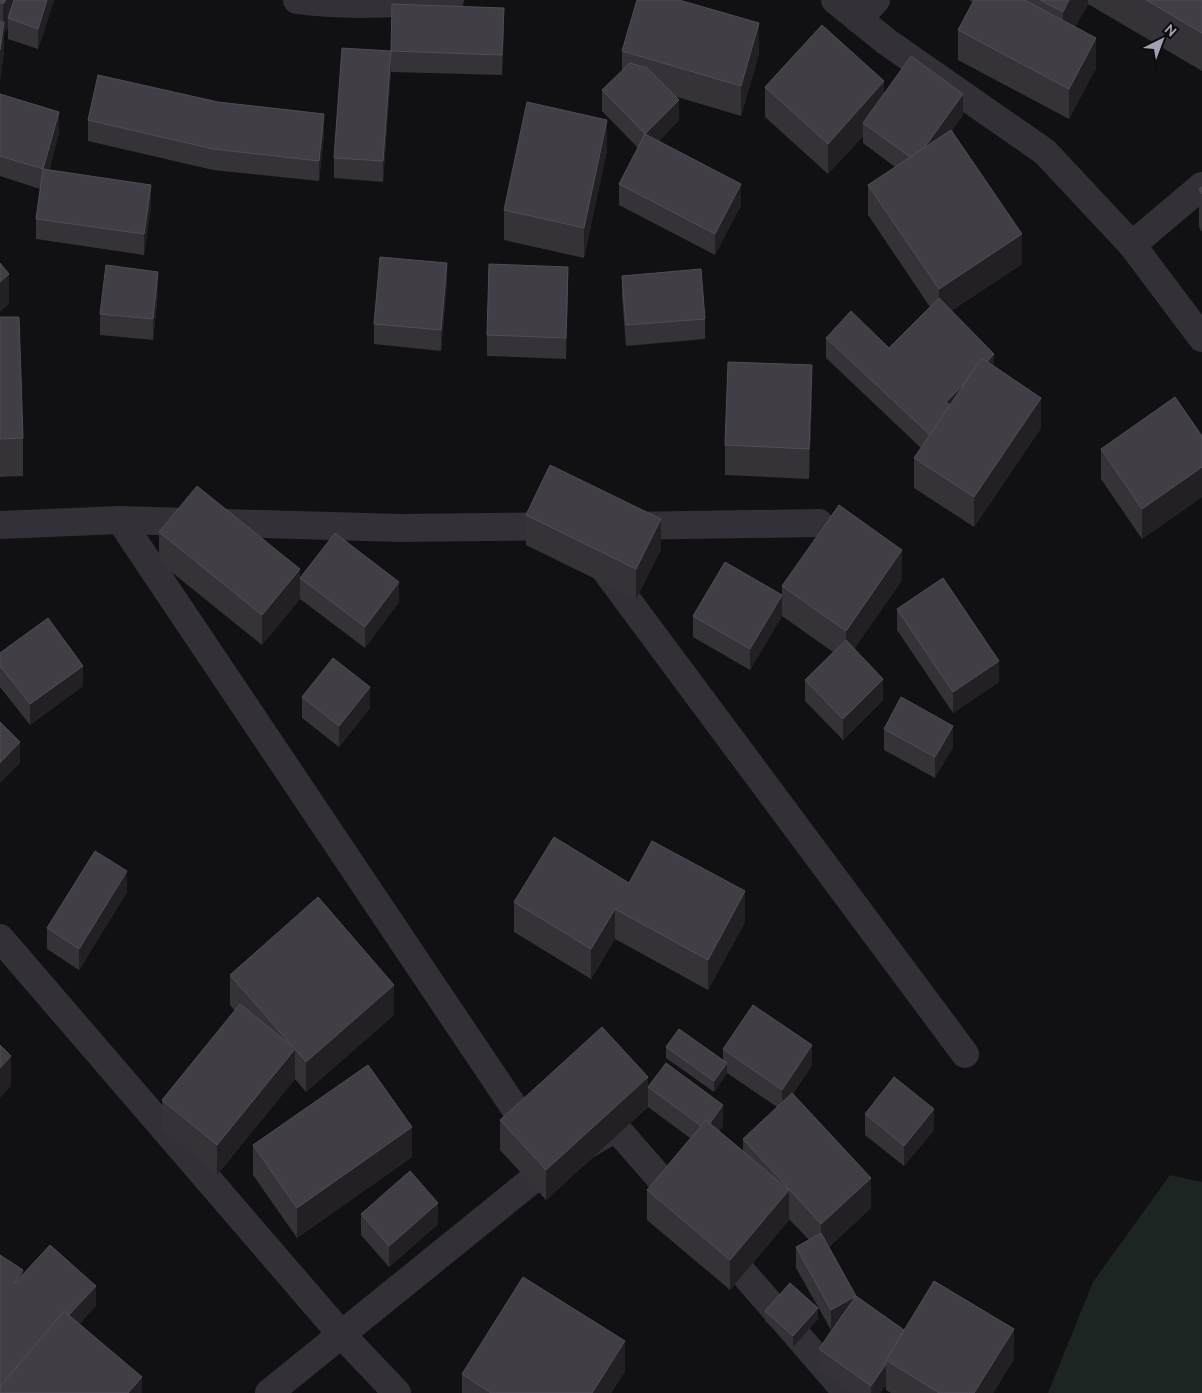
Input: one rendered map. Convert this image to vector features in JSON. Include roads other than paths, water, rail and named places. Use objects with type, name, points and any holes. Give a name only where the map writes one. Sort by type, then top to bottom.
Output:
[{"type":"street","points":[[310,1],[394,3],[450,0]]},
{"type":"street","points":[[835,0],[867,9],[887,42],[1045,152],[1132,245],[1202,338]]},
{"type":"street","points":[[1132,245],[1202,186]]},
{"type":"street","points":[[0,525],[120,520],[400,528],[819,523]]},
{"type":"street","points":[[120,520],[552,1164]]},
{"type":"street","points":[[586,526],[965,1054]]},
{"type":"street","points":[[0,938],[341,1334],[397,1393]]},
{"type":"street","points":[[269,1393],[552,1164],[616,1128],[848,1393]]}]
